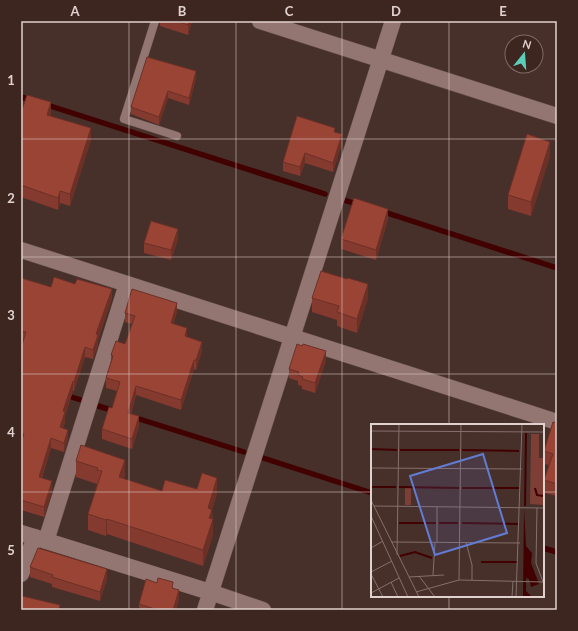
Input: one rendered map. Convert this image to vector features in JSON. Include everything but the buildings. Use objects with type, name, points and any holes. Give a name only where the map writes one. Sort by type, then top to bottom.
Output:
[{"type":"street","points":[[260,21],[557,116]]},
{"type":"street","points":[[205,610],[393,21]]},
{"type":"street","points":[[21,250],[557,422]]},
{"type":"street","points":[[21,574],[127,284]]},
{"type":"street","points":[[34,537],[210,592],[261,610]]},
{"type":"lane","points":[[155,21],[124,119],[177,136]]},
{"type":"waterway","points":[[21,97],[32,100]]},
{"type":"waterway","points":[[44,104],[325,194]]},
{"type":"waterway","points":[[344,200],[359,205]]},
{"type":"waterway","points":[[381,211],[557,268]]},
{"type":"waterway","points":[[65,395],[81,400]]},
{"type":"waterway","points":[[98,406],[115,411]]},
{"type":"waterway","points":[[133,417],[244,452]]},
{"type":"waterway","points":[[263,458],[371,493]]},
{"type":"waterway","points":[[544,548],[557,552]]}]
